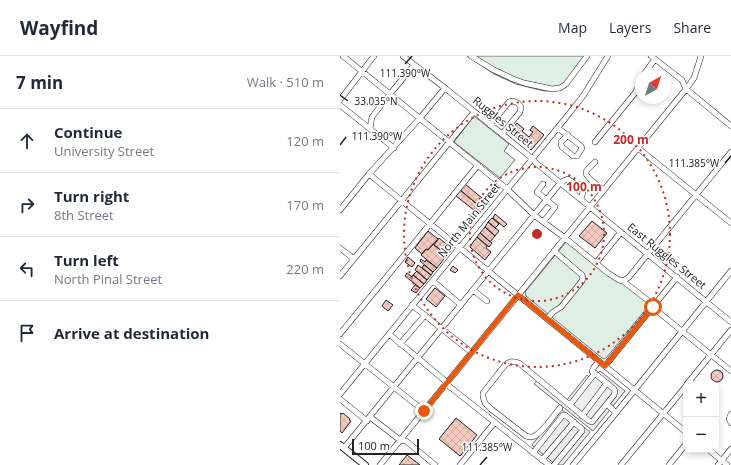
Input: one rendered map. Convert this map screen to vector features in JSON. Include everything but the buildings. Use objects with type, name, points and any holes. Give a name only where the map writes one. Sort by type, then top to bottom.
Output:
[{"type":"main road","points":[[341,447],[365,465]]},
{"type":"street","points":[[344,56],[507,189],[534,214],[608,273],[623,281],[650,302],[656,310],[731,371]]},
{"type":"street","points":[[340,100],[374,56]]},
{"type":"street","name":"Ruggles Street","points":[[402,56],[445,88],[590,206]]},
{"type":"street","points":[[471,56],[512,79],[554,89],[560,88],[566,84],[587,56]]},
{"type":"street","name":"North Main Street","points":[[340,394],[342,387],[365,363],[558,128],[583,96],[608,56]]},
{"type":"street","points":[[380,465],[686,89],[694,78],[701,56]]},
{"type":"street","points":[[647,68],[653,57],[682,80],[686,89],[731,126]]},
{"type":"street","points":[[370,129],[372,117],[414,65]]},
{"type":"street","points":[[340,210],[342,203],[394,148],[445,88]]},
{"type":"street","points":[[596,142],[635,92]]},
{"type":"street","points":[[490,125],[509,102],[513,101],[518,103],[521,107],[520,112],[502,134]]},
{"type":"street","points":[[340,105],[394,148]]},
{"type":"street","points":[[340,276],[474,112]]},
{"type":"street","points":[[558,128],[568,135]]},
{"type":"street","points":[[638,148],[731,223]]},
{"type":"street","points":[[623,281],[629,277],[731,152]]},
{"type":"street","points":[[595,162],[586,174],[588,178],[604,190]]},
{"type":"street","points":[[340,334],[478,165]]},
{"type":"street","points":[[370,174],[683,429]]},
{"type":"street","points":[[341,447],[368,419],[561,182],[568,178],[582,189],[583,192],[581,199]]},
{"type":"street","points":[[542,184],[536,192],[555,207],[544,221]]},
{"type":"street","name":"East Ruggles Street","points":[[590,206],[731,322]]},
{"type":"street","points":[[596,263],[620,232]]},
{"type":"street","points":[[340,248],[354,259]]},
{"type":"street","points":[[547,319],[553,312],[566,302],[583,278],[582,275],[554,251]]},
{"type":"street","points":[[573,465],[731,271]]},
{"type":"street","points":[[605,366],[677,278]]},
{"type":"street","points":[[433,281],[461,305]]},
{"type":"street","points":[[473,290],[487,301]]},
{"type":"street","points":[[412,305],[471,352]]},
{"type":"street","points":[[400,344],[424,315]]},
{"type":"street","points":[[690,381],[731,330]]},
{"type":"street","points":[[389,334],[443,379],[450,387],[549,465]]},
{"type":"street","points":[[340,344],[424,411]]},
{"type":"street","points":[[560,408],[541,430],[534,436],[530,437],[526,436],[491,409],[485,403],[483,393],[505,365],[514,361],[582,416],[592,422],[614,395],[615,391],[592,371],[594,366],[599,361]]},
{"type":"street","points":[[570,405],[595,374]]},
{"type":"street","points":[[582,416],[607,383]]},
{"type":"street","points":[[621,465],[683,390]]},
{"type":"street","points":[[340,399],[400,440],[406,441],[435,465]]},
{"type":"street","points":[[607,404],[616,413]]},
{"type":"street","points":[[731,414],[729,420],[731,423]]},
{"type":"street","points":[[533,453],[563,415],[565,415],[582,429],[582,431],[554,465]]},
{"type":"street","points":[[460,465],[495,422]]},
{"type":"street","points":[[542,460],[574,422]]},
{"type":"street","points":[[669,465],[683,448]]},
{"type":"street","points":[[720,463],[731,449]]},
{"type":"street","points":[[712,453],[720,463],[727,465]]},
{"type":"green space","points":[[467,56],[589,56],[567,86],[561,90],[544,91],[516,84],[494,74]]},
{"type":"green space","points":[[474,116],[509,144],[504,151],[515,160],[500,178],[454,142]]},
{"type":"green space","points":[[568,241],[650,304],[604,359],[526,296],[525,292]]},
{"type":"shaded area","points":[[600,371],[625,391],[593,431],[534,384],[538,379],[566,401],[587,375],[592,380]]},
{"type":"shaded area","points":[[561,409],[590,432],[563,465],[556,465],[532,445]]},
{"type":"route","points":[[424,411],[518,295],[605,366],[653,307]]}]
